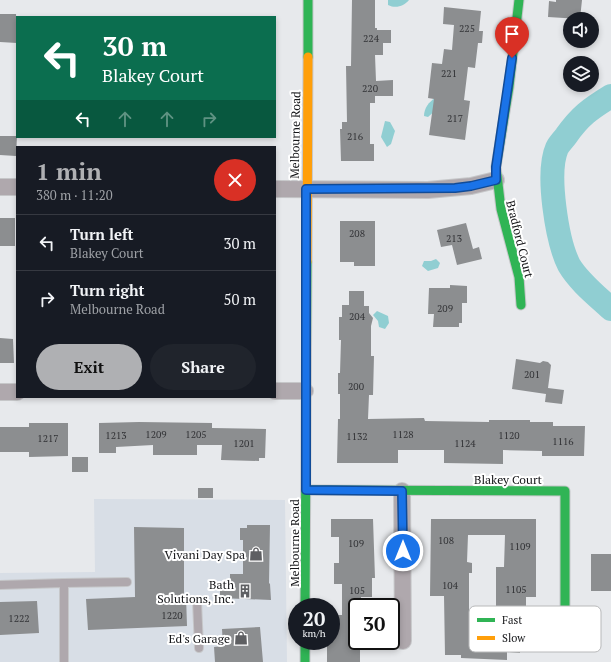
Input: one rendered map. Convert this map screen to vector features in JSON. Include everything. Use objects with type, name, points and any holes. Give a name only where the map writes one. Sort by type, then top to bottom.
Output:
[{"type":"street","name":"Melbourne Road","points":[[305,598],[308,0]]},
{"type":"street","name":"Bradford Court","points":[[519,0],[496,167],[496,180],[498,199],[519,277],[520,305]]},
{"type":"street","points":[[276,189],[448,189],[471,186],[496,180]]},
{"type":"street","points":[[0,187],[16,187]]},
{"type":"street","points":[[276,391],[305,391]]},
{"type":"street","points":[[0,392],[16,392]]},
{"type":"street","name":"Blakey Court","points":[[306,490],[565,491],[565,606]]},
{"type":"street","points":[[402,491],[403,641]]},
{"type":"street","points":[[305,650],[305,662]]},
{"type":"lane","points":[[0,585],[127,582]]},
{"type":"lane","points":[[64,584],[64,662]]},
{"type":"lane","points":[[197,601],[199,648]]},
{"type":"shaded area","points":[[94,499],[285,500],[287,662],[0,662],[0,573],[95,572]]},
{"type":"water","points":[[388,0],[409,0],[405,4],[397,7],[388,5]]},
{"type":"water","points":[[435,98],[437,109],[428,117],[424,116],[427,106]]},
{"type":"water","points":[[385,121],[390,122],[395,131],[391,144],[387,147],[381,137]]},
{"type":"water","points":[[436,259],[440,263],[438,268],[428,271],[422,266],[424,261]]},
{"type":"water","points":[[377,311],[388,316],[389,323],[385,329],[379,327],[378,321],[373,315]]},
{"type":"building","points":[[352,0],[375,0],[375,28],[377,28],[377,30],[391,30],[391,43],[383,43],[383,55],[375,55],[376,81],[393,80],[393,96],[375,96],[375,103],[370,103],[370,144],[374,144],[374,161],[341,161],[340,129],[342,129],[342,122],[347,122],[346,66],[351,66]]},
{"type":"building","points":[[556,0],[582,0],[581,12],[563,12],[563,18],[548,17],[549,1],[556,2]]},
{"type":"building","points":[[444,7],[481,11],[479,31],[483,31],[482,43],[478,43],[475,68],[468,67],[464,100],[470,101],[465,140],[429,135],[434,99],[428,98],[432,63],[442,64],[444,49],[452,50],[454,25],[443,24]]},
{"type":"building","points":[[0,14],[16,14],[16,43],[0,42]]},
{"type":"building","points":[[0,136],[16,136],[16,156],[0,155]]},
{"type":"building","points":[[0,218],[15,218],[15,246],[0,246]]},
{"type":"building","points":[[340,221],[375,221],[375,266],[354,266],[354,262],[340,262]]},
{"type":"building","points":[[466,223],[473,249],[479,247],[482,259],[457,265],[452,245],[441,247],[437,230]]},
{"type":"building","points":[[450,285],[467,286],[467,303],[462,303],[462,323],[459,323],[459,327],[433,327],[434,314],[428,314],[429,288],[450,288]]},
{"type":"building","points":[[349,291],[364,291],[364,306],[369,306],[369,313],[373,318],[371,326],[371,356],[374,356],[373,395],[369,395],[368,419],[424,418],[425,421],[489,422],[489,420],[530,420],[530,422],[553,422],[553,426],[585,426],[584,456],[542,456],[542,451],[503,450],[503,464],[444,463],[444,450],[398,450],[398,463],[337,463],[338,419],[340,419],[338,373],[340,373],[341,340],[339,340],[339,317],[342,317],[342,305],[349,305]]},
{"type":"building","points":[[0,338],[13,339],[14,363],[0,363]]},
{"type":"building","points":[[516,359],[540,363],[543,361],[548,362],[551,365],[548,388],[564,390],[562,404],[545,402],[546,394],[512,389]]},
{"type":"building","points":[[29,423],[68,423],[68,456],[29,457],[29,452],[0,452],[0,427],[29,427]]},
{"type":"building","points":[[99,423],[212,423],[212,428],[266,429],[265,458],[259,458],[259,461],[221,460],[222,445],[197,445],[197,455],[153,455],[153,445],[116,447],[116,453],[99,453]]},
{"type":"building","points":[[72,457],[88,457],[88,472],[72,472]]},
{"type":"building","points":[[198,488],[213,488],[213,498],[198,498]]},
{"type":"building","points":[[331,519],[373,519],[375,578],[372,578],[372,597],[348,598],[348,650],[360,650],[360,662],[327,662],[327,650],[340,650],[340,615],[342,615],[342,584],[334,584],[334,563],[339,563],[339,537],[331,537]]},
{"type":"building","points":[[431,519],[536,519],[536,597],[526,597],[526,606],[496,606],[496,567],[504,567],[505,535],[468,535],[467,562],[472,563],[472,573],[469,573],[469,652],[507,652],[507,660],[461,658],[461,655],[445,655],[444,596],[430,596]]},
{"type":"building","points":[[247,525],[270,525],[269,583],[271,600],[220,598],[220,582],[230,582],[230,574],[243,574],[243,540],[240,540],[240,528],[247,528]]},
{"type":"building","points":[[134,527],[184,528],[184,596],[186,596],[187,626],[88,630],[86,599],[135,597]]},
{"type":"building","points":[[591,554],[611,554],[611,591],[591,591]]},
{"type":"building","points":[[37,601],[39,633],[0,635],[0,602]]},
{"type":"building","name":"Ed's Garage","points":[[260,627],[263,662],[215,662],[214,647],[223,646],[222,629]]},
{"type":"waterway","points":[[611,96],[591,109],[571,129],[557,148],[554,159],[553,173],[554,207],[561,240],[569,265],[583,283],[611,309]]},
{"type":"traffic: fast","points":[[308,0],[308,57]]},
{"type":"traffic: fast","points":[[519,0],[509,87],[496,167],[501,209],[519,277],[521,305]]},
{"type":"traffic: fast","points":[[305,598],[307,262]]},
{"type":"traffic: fast","points":[[306,490],[565,491],[565,606]]},
{"type":"traffic: fast","points":[[305,650],[305,662]]},
{"type":"traffic: slow","points":[[307,262],[308,57]]},
{"type":"place","name":"Vivani Day Spa","points":[[256,554]]},
{"type":"place","name":"Bath Solutions, Inc.","points":[[245,591]]},
{"type":"place","name":"Ed's Garage","points":[[241,638]]},
{"type":"route","points":[[403,551],[402,491],[306,490],[306,189],[428,190],[471,186],[496,180],[496,167],[512,58]]}]
